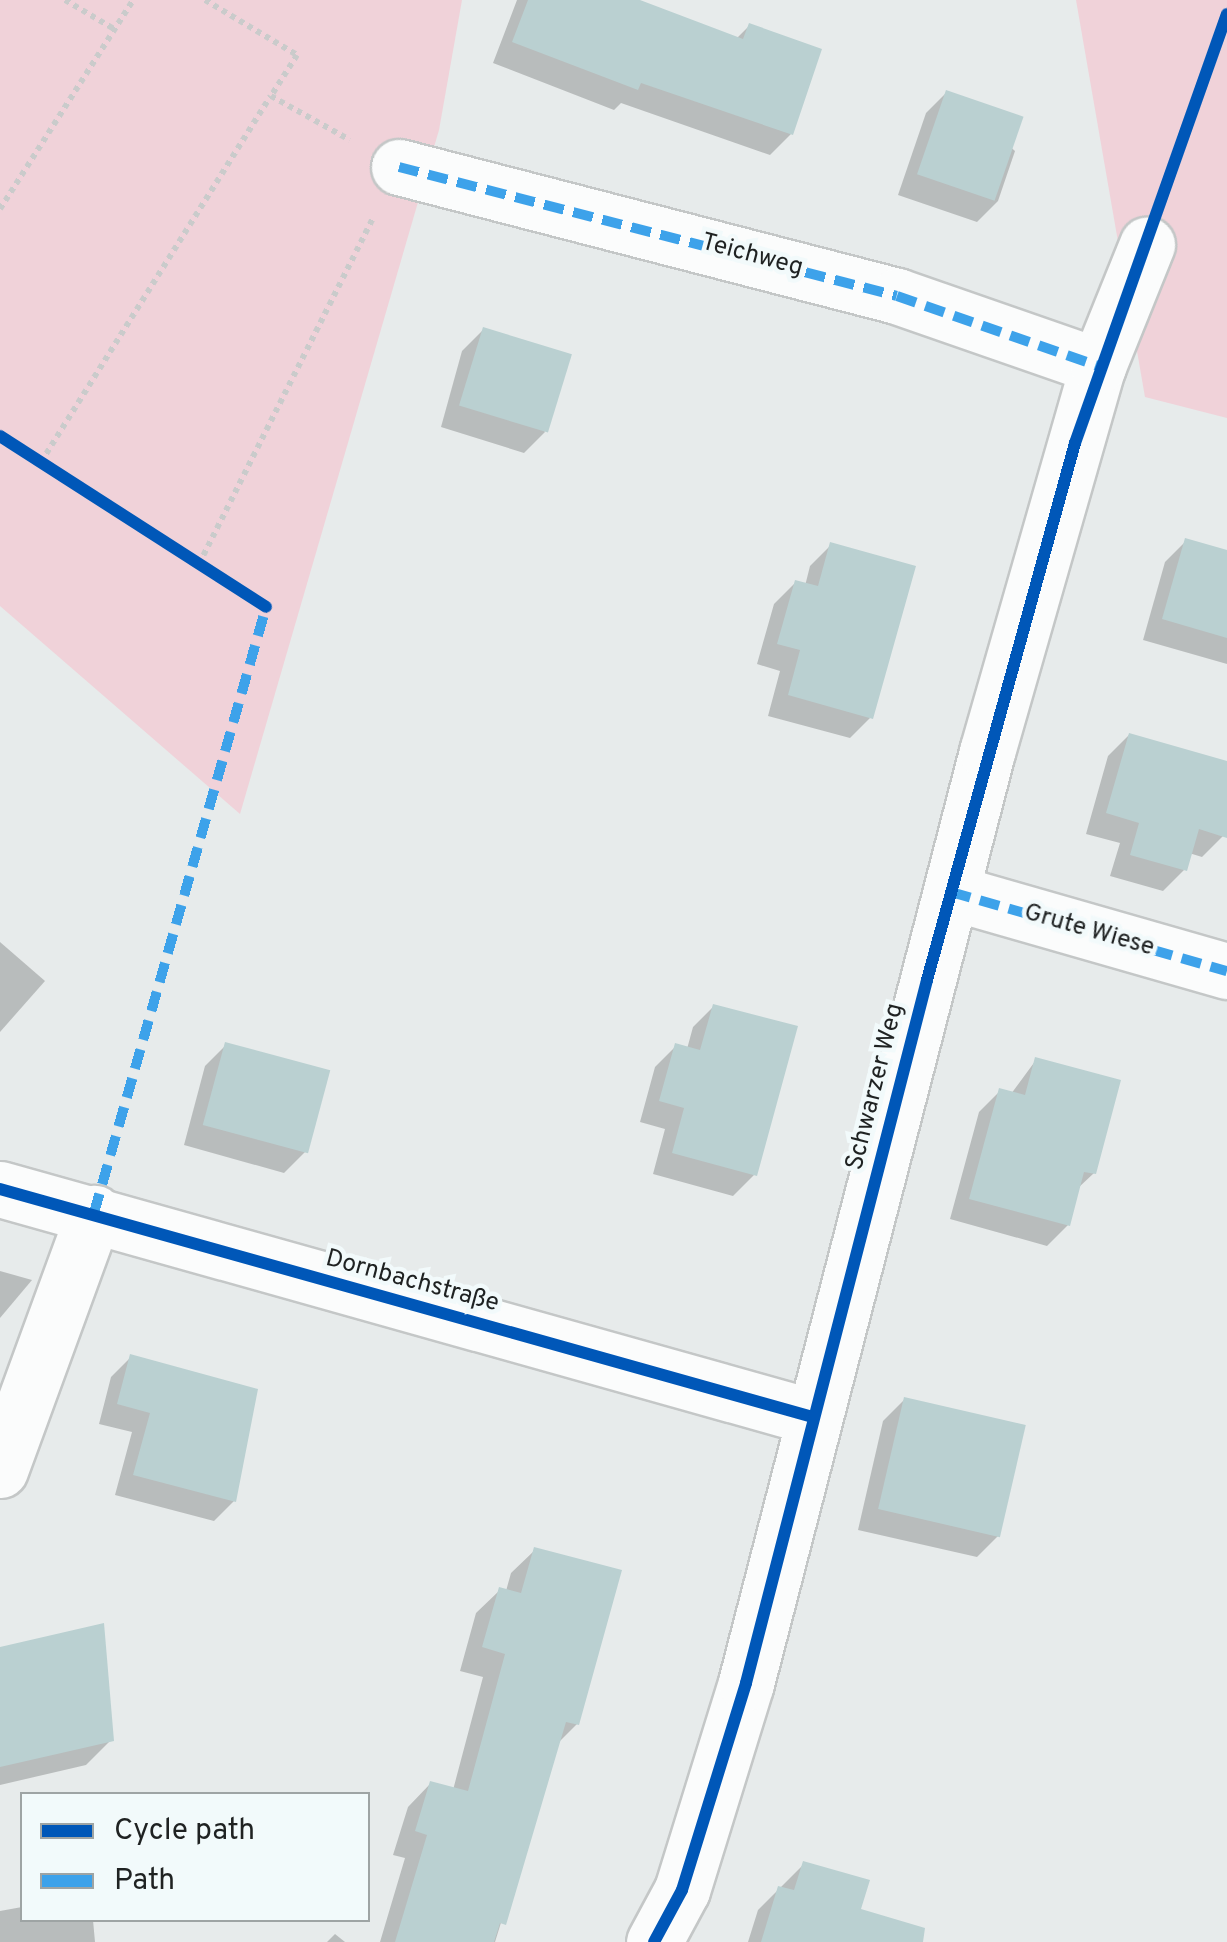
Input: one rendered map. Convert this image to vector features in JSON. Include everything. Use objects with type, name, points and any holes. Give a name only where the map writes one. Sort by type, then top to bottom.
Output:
[{"type":"street","name":"Teichweg","points":[[398,168],[897,296],[1098,366]]},
{"type":"street","name":"Schwarzer Weg","points":[[654,1942],[682,1890],[746,1683],[951,892],[1098,366],[1147,244]]},
{"type":"street","name":"Grute Wiese","points":[[951,892],[1227,971]]},
{"type":"street","name":"Dornbachstraße","points":[[0,1189],[813,1417]]},
{"type":"street","points":[[0,1470],[94,1213]]},
{"type":"path","points":[[65,0],[114,29]]},
{"type":"path","points":[[0,209],[133,0]]},
{"type":"path","points":[[41,462],[297,55],[205,0]]},
{"type":"path","points":[[199,564],[398,168],[271,96]]},
{"type":"path","points":[[0,436],[266,608]]},
{"type":"shaded area","points":[[0,0],[462,0],[439,130],[240,814],[0,606]]},
{"type":"shaded area","points":[[1076,0],[1227,0],[1227,418],[1145,397]]},
{"type":"building","points":[[528,0],[640,0],[743,39],[749,23],[822,49],[793,135],[641,83],[638,90],[512,42]]},
{"type":"building","points":[[946,90],[1024,117],[995,201],[917,174]]},
{"type":"building","points":[[483,327],[572,354],[548,433],[459,405]]},
{"type":"building","points":[[1185,538],[1227,550],[1227,638],[1162,619]]},
{"type":"building","points":[[830,542],[916,566],[873,719],[788,695],[800,650],[777,644],[795,580],[818,586]]},
{"type":"building","points":[[1129,733],[1227,761],[1227,838],[1199,829],[1187,871],[1130,855],[1139,823],[1106,813]]},
{"type":"building","points":[[713,1004],[798,1026],[757,1176],[672,1153],[684,1108],[659,1101],[675,1043],[700,1050]]},
{"type":"building","points":[[225,1042],[330,1070],[308,1153],[203,1125]]},
{"type":"building","points":[[1035,1057],[1121,1080],[1096,1174],[1084,1172],[1070,1226],[969,1199],[999,1088],[1025,1095]]},
{"type":"building","points":[[130,1354],[258,1389],[236,1502],[133,1475],[150,1413],[117,1404]]},
{"type":"building","points":[[904,1397],[1026,1425],[1000,1537],[878,1509]]},
{"type":"building","points":[[534,1547],[622,1570],[579,1725],[566,1722],[506,1925],[500,1923],[494,1942],[395,1942],[427,1835],[415,1831],[430,1781],[468,1791],[505,1654],[482,1647],[499,1587],[521,1593]]},
{"type":"building","points":[[104,1623],[114,1741],[0,1767],[0,1647]]},
{"type":"building","points":[[803,1861],[870,1880],[861,1909],[925,1928],[923,1942],[761,1942],[778,1886],[794,1890]]},
{"type":"marked path","points":[[399,167],[897,296],[1098,366]]},
{"type":"marked path","points":[[94,1213],[266,607]]},
{"type":"marked path","points":[[951,892],[1227,971]]},
{"type":"cycle path","points":[[654,1942],[682,1890],[746,1683],[927,980],[1075,443],[1227,14]]},
{"type":"cycle path","points":[[0,436],[266,607]]},
{"type":"cycle path","points":[[0,1189],[813,1417]]}]
